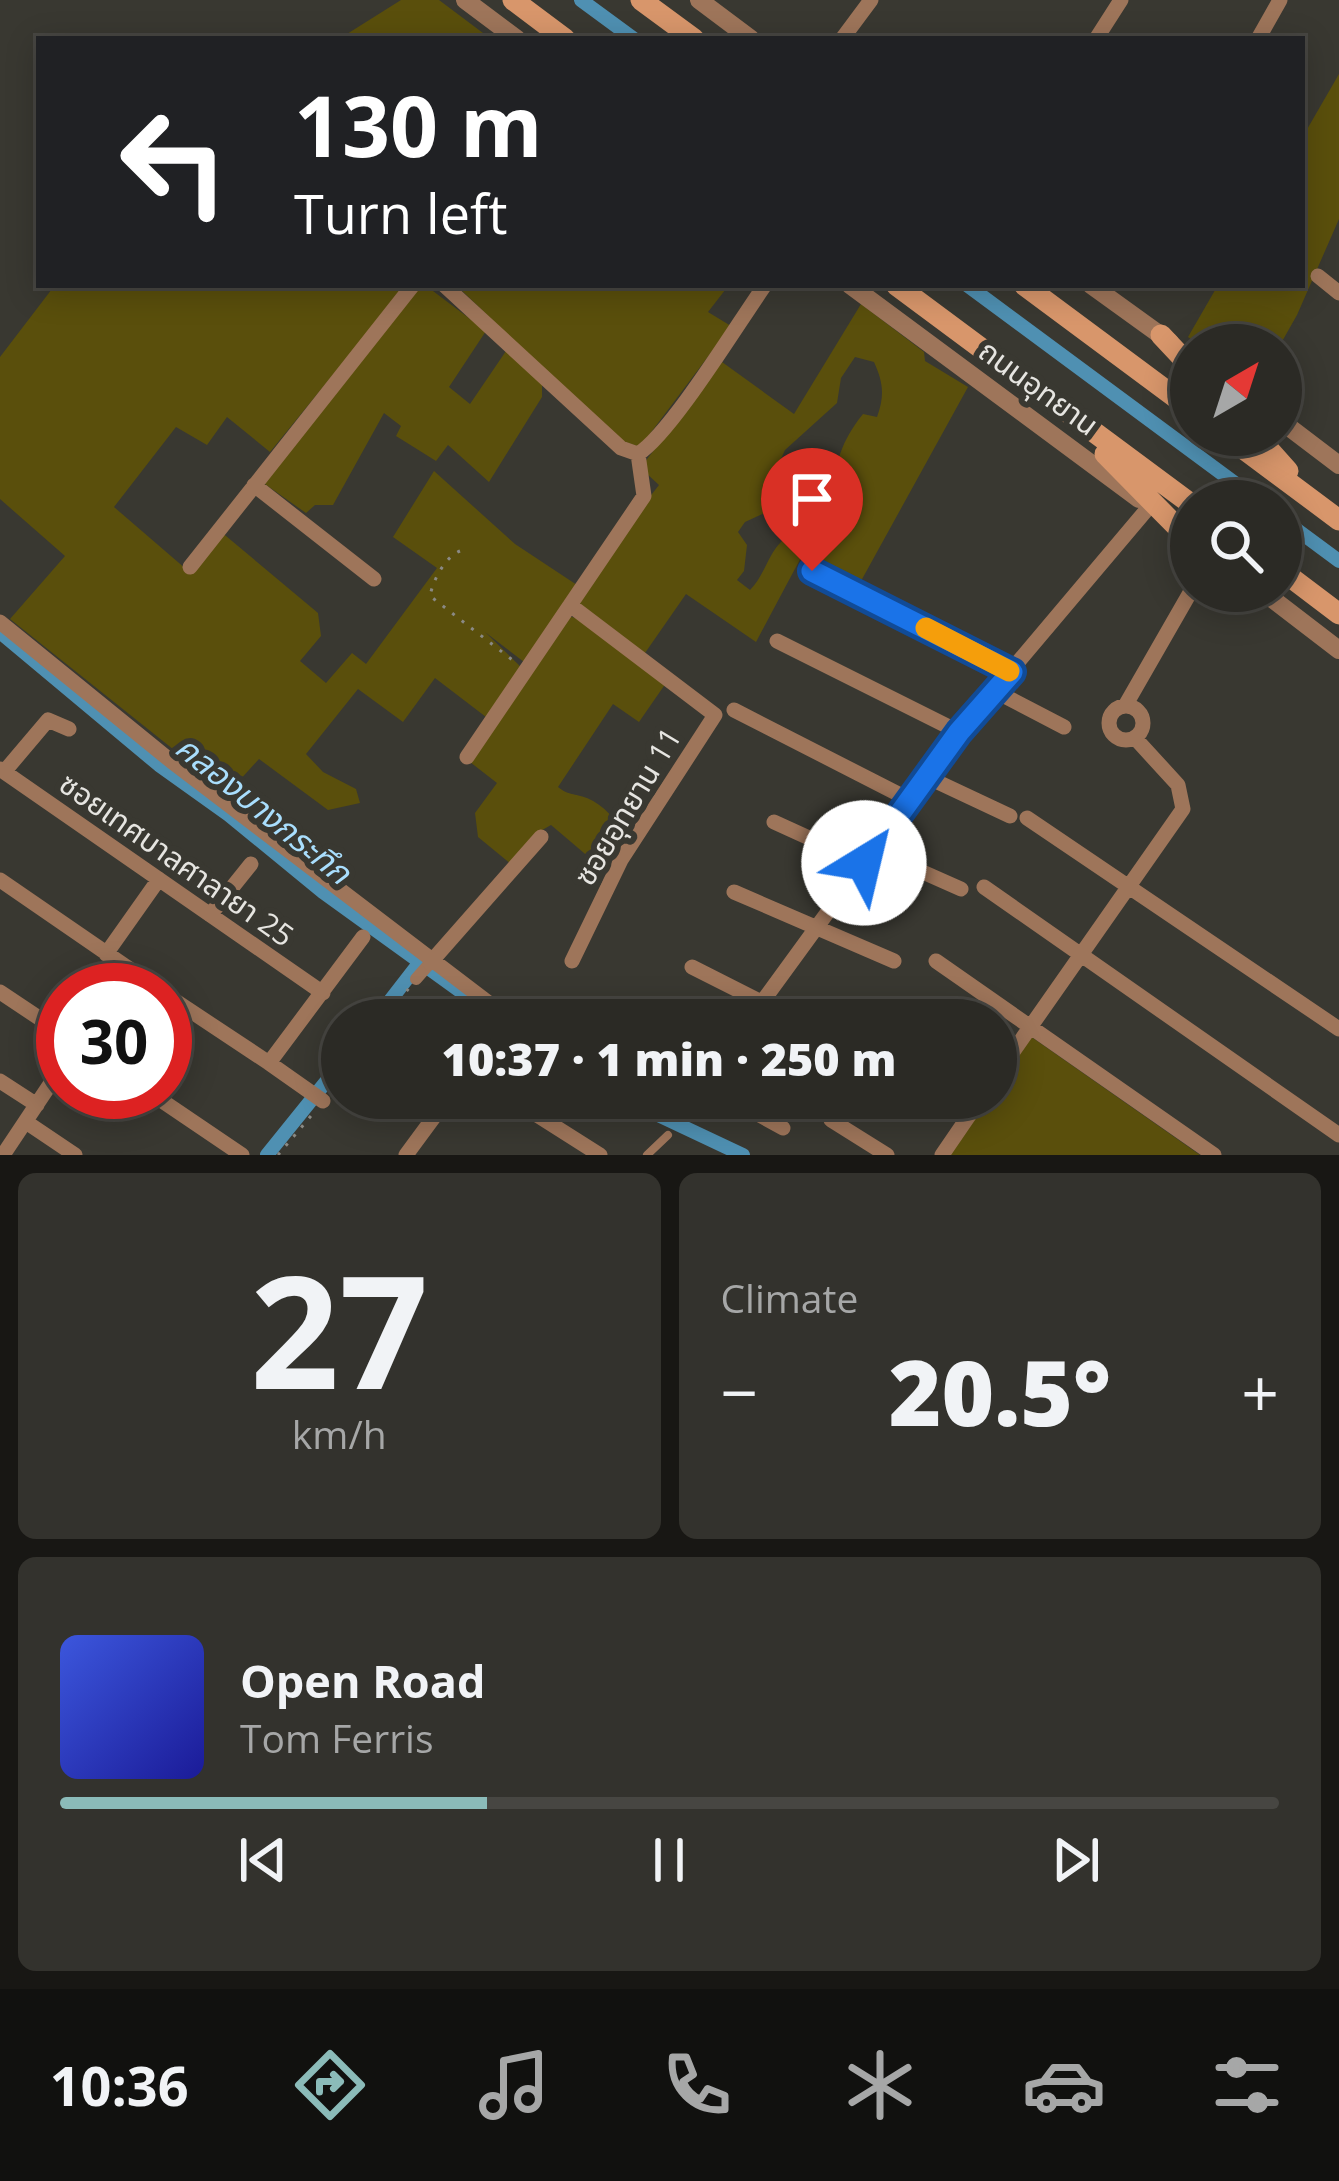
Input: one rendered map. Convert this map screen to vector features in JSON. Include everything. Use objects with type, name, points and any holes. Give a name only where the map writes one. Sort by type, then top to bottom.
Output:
[{"type":"main road","points":[[513,0],[561,36]]},
{"type":"main road","points":[[641,0],[692,36]]},
{"type":"main road","name":"ถนนอุทยาน","points":[[900,288],[1170,488]]},
{"type":"main road","points":[[1028,288],[1170,394]]},
{"type":"main road","points":[[1161,335],[1170,345]]},
{"type":"main road","points":[[1032,386],[1170,519]]},
{"type":"main road","points":[[1254,456],[1339,520]]},
{"type":"main road","points":[[1275,456],[1316,502]]},
{"type":"main road","points":[[1302,587],[1339,614]]},
{"type":"street","points":[[465,0],[508,36]]},
{"type":"street","points":[[699,0],[747,36]]},
{"type":"street","points":[[844,36],[871,0]]},
{"type":"street","points":[[1098,36],[1121,0]]},
{"type":"street","points":[[1260,36],[1280,0]]},
{"type":"street","points":[[1318,276],[1339,293]]},
{"type":"street","points":[[190,567],[411,288]]},
{"type":"street","points":[[446,288],[621,448],[638,454]]},
{"type":"street","points":[[638,454],[649,447],[763,288]]},
{"type":"street","name":"ถนนอุทยาน","points":[[854,288],[1170,522]]},
{"type":"street","points":[[1116,292],[1170,342]]},
{"type":"street","points":[[1302,437],[1339,465]]},
{"type":"street","points":[[467,758],[644,496],[638,454]]},
{"type":"street","points":[[254,484],[374,579]]},
{"type":"street","points":[[764,999],[959,732],[1149,507]]},
{"type":"street","points":[[812,571],[1012,672]]},
{"type":"street","name":"ซอยอุทยาน 11","points":[[571,605],[715,715],[621,860],[572,961]]},
{"type":"street","points":[[1125,706],[1139,712],[1143,728],[1135,738],[1117,739],[1108,727],[1112,712],[1125,706],[1179,612]]},
{"type":"street","points":[[1289,612],[1339,650]]},
{"type":"street","points":[[0,622],[171,761],[482,999]]},
{"type":"street","points":[[777,640],[959,732]]},
{"type":"street","points":[[995,691],[1064,727]]},
{"type":"street","points":[[734,710],[910,800]]},
{"type":"street","points":[[2,771],[48,720],[69,729]]},
{"type":"street","points":[[1017,1047],[1183,809],[1178,785],[1135,738]]},
{"type":"street","name":"ซอยเทศบาลศาลายา 25","points":[[2,771],[323,993]]},
{"type":"street","points":[[927,777],[1019,817],[1339,1029]]},
{"type":"street","points":[[774,822],[961,889]]},
{"type":"street","points":[[416,979],[541,837]]},
{"type":"street","points":[[211,915],[251,864]]},
{"type":"street","points":[[106,954],[159,879]]},
{"type":"street","points":[[0,880],[119,963]]},
{"type":"street","points":[[984,887],[1339,1135]]},
{"type":"street","points":[[734,892],[894,961]]},
{"type":"street","points":[[269,1063],[363,937]]},
{"type":"street","points":[[936,961],[1214,1155]]},
{"type":"street","points":[[692,967],[756,999]]},
{"type":"street","points":[[0,992],[36,1016]]},
{"type":"street","points":[[192,1012],[319,1097]]},
{"type":"street","points":[[0,1081],[36,1104]]},
{"type":"street","points":[[3,1155],[36,1106]]},
{"type":"street","points":[[189,1119],[242,1155]]},
{"type":"street","points":[[406,1155],[433,1119]]},
{"type":"street","points":[[543,1119],[600,1155]]},
{"type":"street","points":[[767,1119],[783,1128]]},
{"type":"street","points":[[942,1155],[967,1119]]},
{"type":"street","points":[[831,1120],[886,1155]]},
{"type":"street","points":[[26,1121],[75,1155]]},
{"type":"lane","points":[[647,1155],[668,1135]]},
{"type":"path","points":[[460,551],[453,553],[432,584],[430,596],[526,671]]},
{"type":"path","points":[[401,999],[416,979]]},
{"type":"path","points":[[278,1155],[319,1097]]},
{"type":"shaded area","points":[[401,0],[439,0],[487,36],[344,36]]},
{"type":"shaded area","points":[[1339,74],[1339,219],[1292,324],[1196,324],[1216,288],[1305,288],[1305,133]]},
{"type":"shaded area","points":[[53,288],[404,288],[270,452],[227,417],[207,445],[176,427],[114,507],[186,569],[220,531],[318,613],[321,636],[300,661],[326,683],[352,653],[366,664],[437,568],[393,537],[434,471],[515,544],[577,585],[524,662],[485,632],[522,668],[486,717],[435,678],[403,722],[358,689],[306,754],[323,772],[356,789],[360,803],[328,810],[259,759],[228,793],[10,619],[65,556],[0,499],[0,357]]},
{"type":"shaded area","points":[[429,288],[486,331],[449,387],[470,404],[506,351],[542,384],[542,397],[489,482],[448,445],[436,461],[396,436],[401,426],[384,413],[333,505],[315,505],[306,513],[262,482],[415,291]]},
{"type":"shaded area","points":[[459,288],[727,288],[708,312],[731,326],[640,447],[617,439]]},
{"type":"shaded area","points":[[861,304],[924,352],[925,361],[968,387],[861,581],[805,550],[756,642],[686,594],[645,653],[579,603],[617,539],[659,485],[645,472],[644,463],[722,362],[794,414]],"holes":[[[855,357],[874,362],[882,389],[877,417],[863,414],[844,444],[822,500],[777,547],[750,590],[737,580],[744,571],[747,545],[738,532],[745,522],[775,508],[772,479],[785,450],[837,403],[841,378]]]},
{"type":"shaded area","points":[[568,616],[579,619],[666,683],[639,722],[613,704],[558,787],[599,805],[625,835],[604,870],[551,825],[537,833],[511,864],[478,837],[475,813],[497,783],[470,762]]},
{"type":"shaded area","points":[[1030,1036],[1200,1155],[947,1155],[972,1119],[1017,1119],[1017,1054]]},
{"type":"waterway","points":[[581,0],[630,36]]},
{"type":"waterway","points":[[971,288],[1231,480]]},
{"type":"waterway","points":[[1302,534],[1339,561]]},
{"type":"waterway","name":"คลองบางกระทึก","points":[[0,632],[159,765],[471,999]]},
{"type":"waterway","points":[[391,999],[420,962]]},
{"type":"waterway","points":[[267,1155],[321,1088]]},
{"type":"waterway","name":"คลองบางกระทึก","points":[[667,1119],[743,1155]]},
{"type":"slow traffic","points":[[926,628],[1009,671]]},
{"type":"route","points":[[812,571],[1012,672],[959,732],[864,863]]}]
